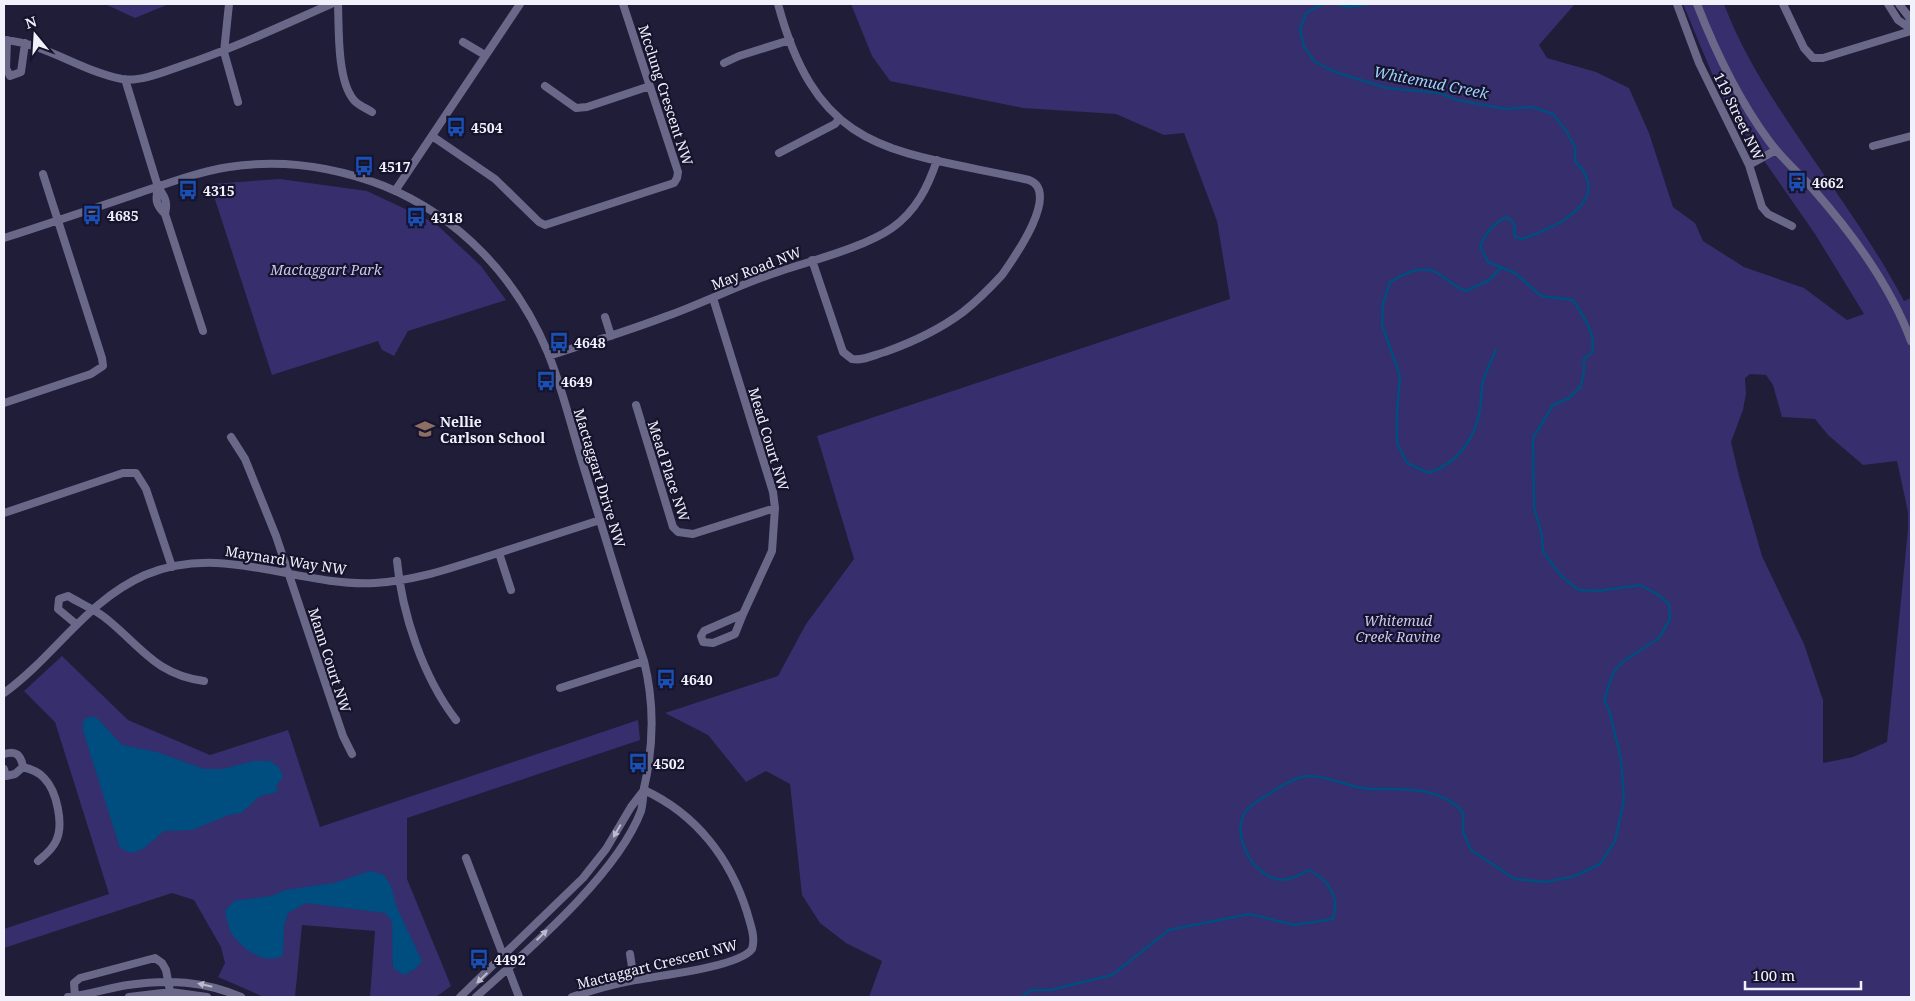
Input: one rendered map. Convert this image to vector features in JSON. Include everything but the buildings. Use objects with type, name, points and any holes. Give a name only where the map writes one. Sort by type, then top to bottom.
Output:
[{"type":"street","points":[[230,4],[224,52],[238,102]]},
{"type":"street","points":[[25,43],[21,72],[10,76],[6,68],[5,40],[25,43],[100,74],[125,79],[159,74],[224,52],[331,4]]},
{"type":"street","points":[[338,4],[339,53],[346,82],[351,97],[372,112]]},
{"type":"street","points":[[395,191],[520,4]]},
{"type":"street","name":"Mcclung Crescent NW","points":[[432,136],[496,179],[539,222],[545,225],[676,181],[678,172],[623,4]]},
{"type":"street","points":[[778,4],[790,40],[806,78],[820,99],[839,119],[856,132],[885,147],[1028,180],[1037,185],[1041,194],[1036,215],[1020,249],[990,287],[965,310],[940,327],[912,342],[864,358],[852,359],[844,354],[841,349],[812,260]]},
{"type":"street","name":"119 Street NW","points":[[1677,4],[1699,63],[1749,165],[1762,207],[1768,214],[1792,226]]},
{"type":"street","name":"119 Street NW","points":[[1697,4],[1732,83],[1776,150],[1813,189],[1848,231],[1909,330],[1911,341]]},
{"type":"street","points":[[1784,4],[1804,48],[1813,58],[1823,58],[1911,28]]},
{"type":"street","points":[[1888,4],[1898,20],[1911,28]]},
{"type":"street","points":[[1899,4],[1909,17],[1911,28]]},
{"type":"street","points":[[724,63],[739,56],[790,40]]},
{"type":"street","points":[[463,42],[485,55]]},
{"type":"street","points":[[125,79],[158,187],[155,198],[157,205],[165,214],[203,331]]},
{"type":"street","points":[[545,86],[576,108],[587,107],[650,86]]},
{"type":"street","points":[[779,153],[834,124],[839,119]]},
{"type":"street","points":[[1873,146],[1911,136]]},
{"type":"street","points":[[1749,165],[1776,150]]},
{"type":"street","name":"May Road NW","points":[[549,356],[611,336],[812,260],[870,241],[897,224],[911,211],[923,194],[937,160]]},
{"type":"street","name":"Mactaggart Drive NW","points":[[4,238],[158,187],[228,167],[278,164],[335,171],[395,191],[450,222],[485,255],[522,303],[549,356],[644,661],[650,691],[653,729],[651,760],[640,811],[634,824],[606,867],[571,907],[476,997]]},
{"type":"street","points":[[4,403],[91,374],[103,366],[43,174]]},
{"type":"street","name":"Mead Court NW","points":[[713,298],[773,492],[775,529],[772,551],[735,634],[713,643],[703,642],[701,636],[704,631],[732,621],[743,614]]},
{"type":"street","points":[[605,317],[611,336]]},
{"type":"street","name":"Mead Place NW","points":[[636,405],[673,527],[678,532],[693,534],[775,508]]},
{"type":"street","name":"Mann Court NW","points":[[231,437],[245,459],[288,572],[343,736],[352,754]]},
{"type":"street","points":[[4,513],[123,473],[136,473],[146,489],[172,567]]},
{"type":"street","name":"Maynard Way NW","points":[[4,692],[31,670],[91,609],[124,586],[146,575],[172,567],[200,562],[224,562],[346,582],[399,581],[437,573],[600,520]]},
{"type":"street","points":[[499,553],[511,590]]},
{"type":"street","points":[[397,561],[399,581],[430,682],[441,701],[456,720]]},
{"type":"street","points":[[76,624],[58,608],[59,598],[68,596],[108,619],[143,654],[160,666],[185,678],[204,681]]},
{"type":"street","points":[[560,688],[644,661]]},
{"type":"street","points":[[4,754],[14,752],[18,755],[24,767],[40,774],[46,779],[51,789],[61,824],[51,851],[38,861]]},
{"type":"street","points":[[4,769],[6,776],[15,774],[24,767]]},
{"type":"street","name":"Mactaggart Drive NW","points":[[460,997],[583,878],[606,849],[631,807],[644,790]]},
{"type":"street","name":"Mactaggart Crescent NW","points":[[572,997],[634,980],[714,965],[748,954],[754,945],[752,929],[739,888],[718,852],[700,830],[677,809],[644,790]]},
{"type":"street","points":[[466,858],[502,958],[519,997]]},
{"type":"street","points":[[630,954],[634,980]]},
{"type":"street","points":[[75,997],[74,983],[80,978],[150,958],[162,963],[171,995]]},
{"type":"street","points":[[68,997],[128,985],[168,981],[197,983],[241,997]]},
{"type":"street","points":[[129,997],[171,995],[207,997]]},
{"type":"green space","points":[[105,4],[169,4],[135,18]]},
{"type":"green space","name":"Whitemud Creek Ravine","points":[[851,4],[1575,4],[1539,45],[1547,58],[1596,72],[1629,88],[1649,133],[1673,207],[1695,223],[1703,241],[1744,267],[1804,288],[1847,320],[1864,314],[1815,234],[1731,113],[1713,76],[1683,4],[1724,4],[1741,43],[1772,97],[1870,243],[1904,301],[1911,298],[1911,997],[869,997],[882,961],[846,943],[820,923],[802,895],[790,784],[766,771],[746,782],[708,735],[665,713],[778,676],[806,624],[854,559],[817,436],[1230,299],[1217,221],[1184,133],[1164,135],[1116,114],[1023,108],[890,81],[872,56]],"holes":[[[1750,374],[1766,375],[1773,385],[1782,417],[1815,419],[1828,435],[1863,465],[1897,461],[1908,512],[1908,529],[1887,742],[1853,757],[1823,763],[1823,700],[1804,644],[1762,556],[1731,442],[1743,410],[1746,393],[1745,378]]]},
{"type":"green space","name":"Mactaggart Park","points":[[280,179],[367,191],[435,223],[481,266],[506,300],[408,331],[394,356],[382,350],[378,341],[272,375],[210,184]]},
{"type":"green space","points":[[62,656],[128,720],[210,755],[288,730],[320,827],[638,720],[640,740],[407,818],[407,879],[451,986],[436,997],[370,997],[375,931],[302,925],[295,997],[264,997],[218,977],[225,963],[221,947],[194,900],[172,893],[4,948],[4,929],[109,894],[55,722],[24,691]]},
{"type":"water","points":[[91,716],[97,718],[122,745],[157,752],[204,769],[222,769],[254,761],[270,761],[279,767],[283,777],[276,786],[278,792],[260,796],[241,813],[229,815],[192,830],[164,831],[143,849],[131,853],[120,848],[83,731],[83,720]]},
{"type":"water","points":[[370,871],[384,875],[391,886],[397,908],[422,961],[415,969],[404,975],[393,968],[392,921],[385,913],[306,903],[288,913],[284,926],[283,955],[269,959],[248,951],[231,932],[225,911],[234,901],[271,896],[286,890],[334,883]]},
{"type":"waterway","name":"Whitemud Creek","points":[[1021,997],[1031,990],[1050,990],[1112,975],[1169,930],[1250,914],[1294,925],[1333,919],[1335,911],[1334,897],[1322,879],[1309,870],[1285,880],[1269,876],[1261,871],[1248,856],[1241,837],[1242,819],[1250,807],[1284,785],[1302,777],[1323,777],[1370,789],[1408,789],[1443,797],[1463,812],[1463,832],[1471,850],[1515,879],[1546,882],[1575,876],[1600,864],[1615,841],[1624,800],[1621,759],[1609,710],[1604,700],[1613,673],[1621,663],[1659,638],[1670,619],[1669,604],[1657,594],[1640,585],[1598,591],[1579,590],[1562,577],[1543,552],[1542,536],[1534,507],[1533,438],[1553,405],[1569,398],[1581,386],[1584,358],[1592,353],[1591,332],[1573,300],[1541,296],[1515,273],[1488,262],[1480,246],[1490,229],[1507,217],[1514,225],[1514,236],[1522,239],[1550,228],[1564,220],[1576,211],[1585,200],[1589,189],[1586,175],[1575,161],[1575,147],[1553,114],[1532,107],[1506,109],[1457,100],[1439,93],[1387,88],[1335,72],[1315,62],[1304,47],[1300,29],[1306,13],[1323,4]]},
{"type":"waterway","name":"Whitemud Creek","points":[[1337,4],[1349,7],[1369,4]]},
{"type":"waterway","points":[[1496,350],[1483,381],[1478,421],[1464,449],[1449,463],[1429,473],[1407,463],[1397,443],[1400,376],[1382,325],[1383,303],[1390,282],[1414,271],[1427,269],[1439,274],[1455,286],[1466,291],[1489,280],[1501,268]]},
{"type":"place","name":"4504","points":[[456,127]]},
{"type":"place","name":"4517","points":[[364,166]]},
{"type":"place","name":"4662","points":[[1797,182]]},
{"type":"place","name":"4315","points":[[188,190]]},
{"type":"place","name":"4685","points":[[92,215]]},
{"type":"place","name":"4318","points":[[416,217]]},
{"type":"place","name":"4648","points":[[559,342]]},
{"type":"place","name":"4649","points":[[546,381]]},
{"type":"place","name":"Nellie Carlson School","points":[[425,429]]},
{"type":"place","name":"4640","points":[[666,679]]},
{"type":"place","name":"4502","points":[[638,763]]},
{"type":"place","name":"4492","points":[[479,959]]}]
